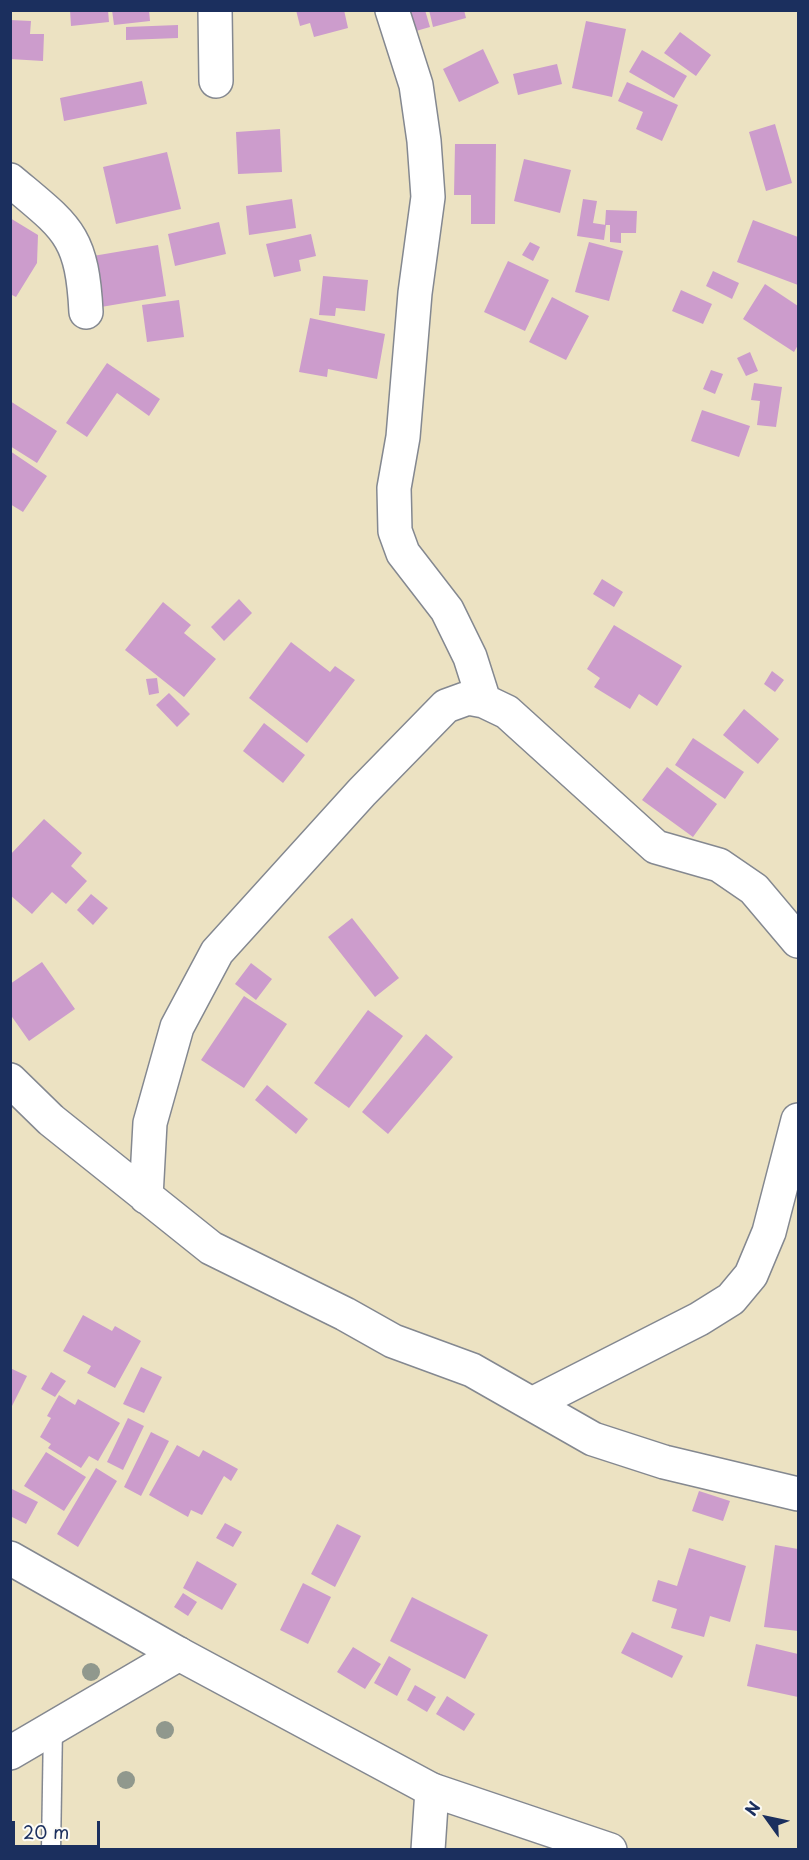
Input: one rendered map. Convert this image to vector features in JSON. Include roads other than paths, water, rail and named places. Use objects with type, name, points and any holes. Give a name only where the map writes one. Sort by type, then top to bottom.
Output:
[{"type":"street","points":[[215,10],[216,81]]},
{"type":"street","points":[[392,10],[416,85],[424,141],[428,197],[415,293],[403,437],[393,488],[395,531],[404,552],[447,610],[470,657],[484,700]]},
{"type":"street","points":[[10,180],[56,218],[76,245],[84,271],[86,312]]},
{"type":"street","points":[[146,1197],[150,1124],[177,1027],[217,952],[362,792],[446,706],[468,698],[484,700],[507,712],[657,848],[719,865],[754,889],[798,941]]},
{"type":"street","points":[[10,1080],[51,1120],[211,1248],[345,1314],[393,1341],[472,1370],[593,1439],[664,1462],[798,1494]]},
{"type":"street","points":[[532,1404],[699,1319],[731,1299],[751,1275],[769,1232],[798,1120]]},
{"type":"street","points":[[10,1558],[179,1654],[432,1790],[610,1850]]},
{"type":"street","points":[[10,1753],[179,1654]]},
{"type":"street","points":[[428,1850],[432,1790]]},
{"type":"lane","points":[[51,1850],[53,1726]]}]
